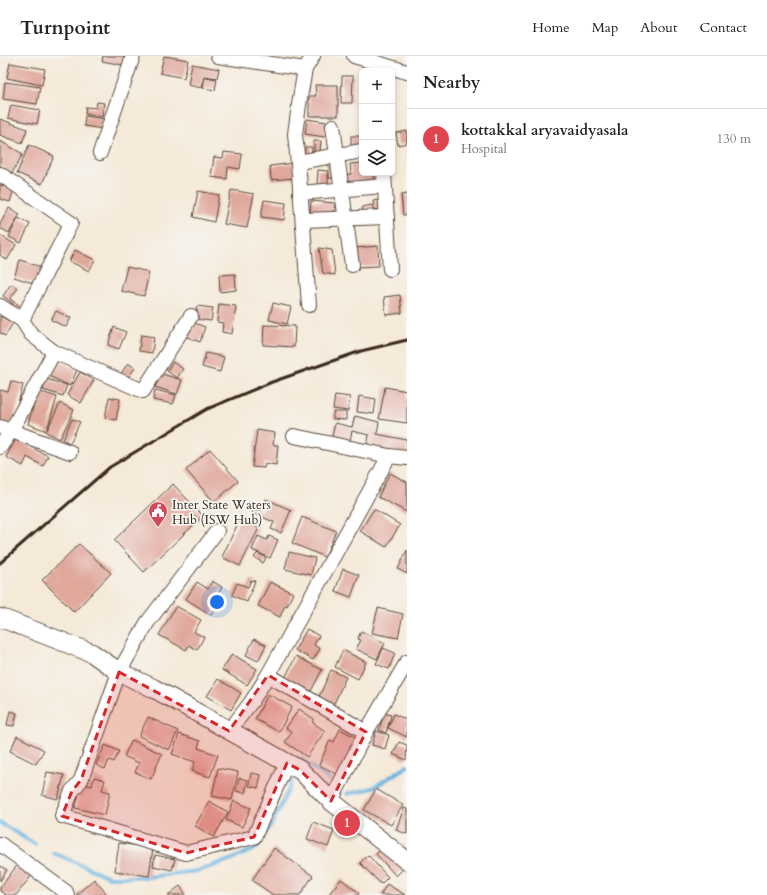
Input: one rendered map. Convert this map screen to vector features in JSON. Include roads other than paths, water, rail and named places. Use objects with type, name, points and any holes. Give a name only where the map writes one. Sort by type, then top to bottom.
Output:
[{"type":"street","points":[[100,153],[133,56]]},
{"type":"street","points":[[218,56],[305,69]]},
{"type":"street","points":[[309,305],[295,134],[305,69],[313,56]]},
{"type":"street","points":[[354,56],[379,67],[407,72]]},
{"type":"street","points":[[333,126],[352,265]]},
{"type":"street","points":[[298,162],[359,152]]},
{"type":"street","points":[[0,174],[71,223],[22,320]]},
{"type":"street","points":[[300,193],[342,190],[384,180],[390,269]]},
{"type":"street","points":[[303,220],[387,216]]},
{"type":"street","points":[[0,306],[22,320],[31,334],[54,352],[143,391],[191,316]]},
{"type":"street","points":[[0,447],[6,429],[54,352]]},
{"type":"street","points":[[6,429],[70,452]]},
{"type":"street","points":[[294,436],[389,456],[407,458]]},
{"type":"street","points":[[229,731],[252,701],[268,675],[389,456]]},
{"type":"street","points":[[217,530],[147,623],[119,672],[81,780],[72,791],[62,816],[186,853],[254,837],[287,763]]},
{"type":"street","points":[[0,620],[1,618],[92,653],[119,672],[153,688],[300,770],[331,801],[407,861]]},
{"type":"street","points":[[331,801],[366,732],[407,662]]},
{"type":"street","points":[[268,675],[366,732]]},
{"type":"street","points":[[0,844],[66,892],[67,895]]},
{"type":"waterway","points":[[300,758],[329,780]]},
{"type":"waterway","points":[[347,794],[373,788],[407,766]]},
{"type":"waterway","points":[[54,853],[109,877],[147,877],[197,871],[230,860],[255,849],[272,824],[294,778]]},
{"type":"waterway","points":[[0,823],[35,844]]},
{"type":"railway","points":[[0,563],[110,467],[207,409],[272,382],[361,351],[407,340]]},
{"type":"place","name":"Inter State Waters Hub (ISW Hub)","points":[[158,528]]},
{"type":"place","name":"kottakkal aryavaidyasala","points":[[347,823]]}]
